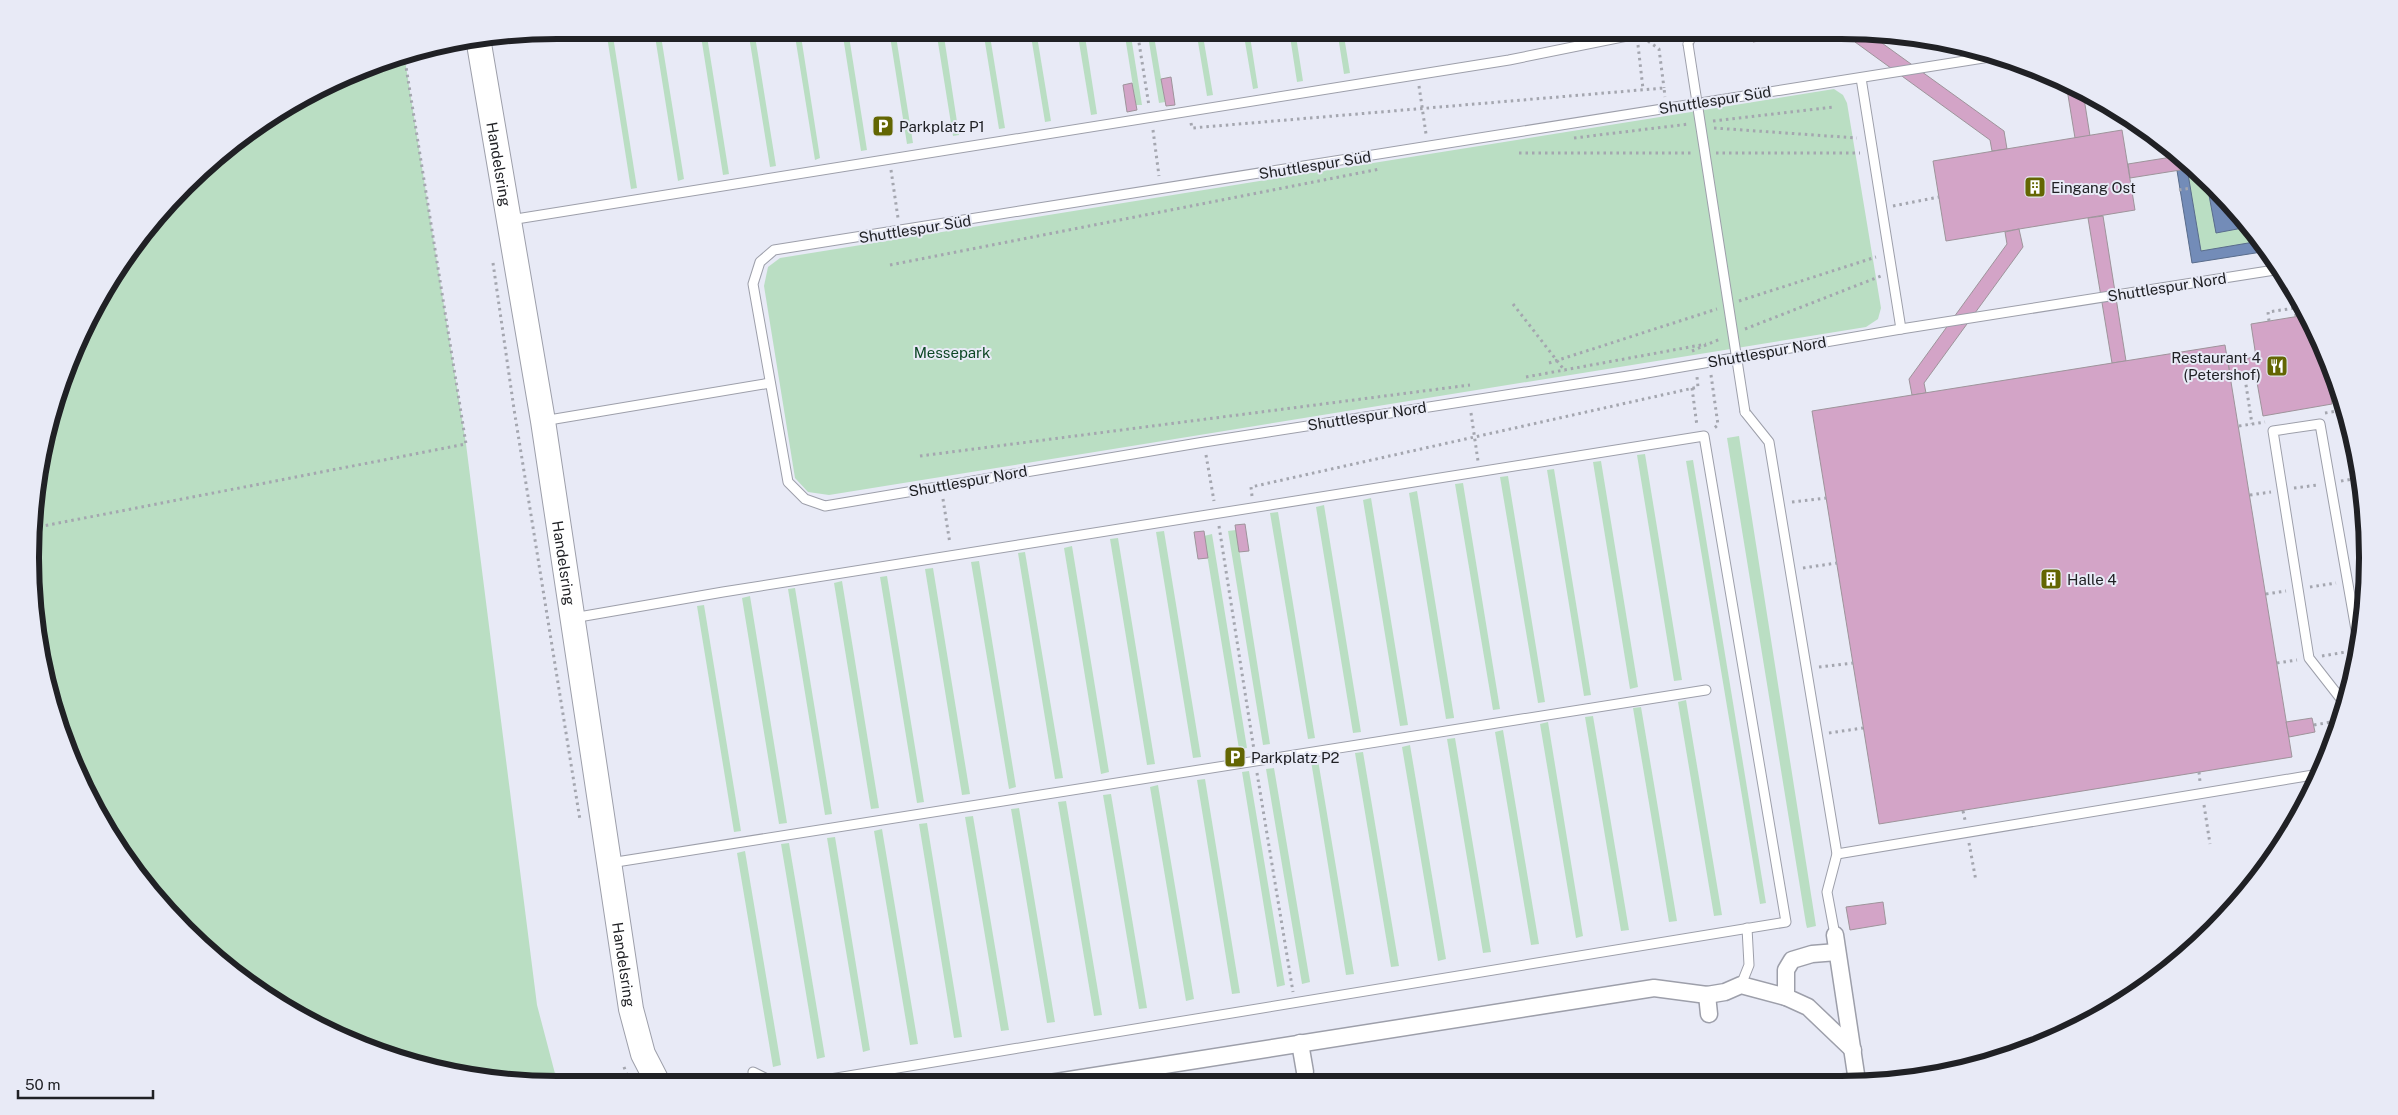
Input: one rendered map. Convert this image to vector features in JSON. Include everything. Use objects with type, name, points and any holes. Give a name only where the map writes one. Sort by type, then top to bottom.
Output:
[{"type":"main road","name":"Handelsring","points":[[479,45],[543,421],[631,1009],[643,1054],[654,1076]]},
{"type":"street","points":[[1834,935],[1856,1076]]},
{"type":"street","points":[[1786,997],[1786,970],[1792,960],[1812,954],[1837,952]]},
{"type":"street","points":[[1094,1076],[1654,988],[1707,995],[1725,992],[1741,985],[1786,997],[1808,1007],[1853,1050]]},
{"type":"street","points":[[1707,995],[1709,1014]]},
{"type":"street","points":[[1300,1043],[1305,1072]]},
{"type":"lane","points":[[508,221],[1509,60],[1606,39]]},
{"type":"lane","points":[[1690,39],[1688,44],[1745,412],[1769,442],[1837,854],[1827,892],[1834,935]]},
{"type":"lane","name":"Shuttlespur Süd","points":[[770,383],[753,284],[760,262],[774,250],[1982,58]]},
{"type":"lane","points":[[1861,78],[1901,329]]},
{"type":"lane","name":"Shuttlespur Nord","points":[[770,383],[788,482],[805,499],[825,506],[1204,442],[2273,270]]},
{"type":"lane","points":[[543,421],[770,383]]},
{"type":"lane","points":[[2340,698],[2309,658],[2273,431],[2320,424],[2355,624]]},
{"type":"lane","points":[[572,618],[679,599],[1704,436],[1786,922],[849,1076]]},
{"type":"lane","points":[[610,863],[1706,690]]},
{"type":"lane","points":[[1837,854],[2311,775]]},
{"type":"lane","points":[[1741,985],[1749,965],[1747,928]]},
{"type":"lane","points":[[753,1072],[761,1076]]},
{"type":"path","points":[[1139,39],[1161,189]]},
{"type":"path","points":[[1638,39],[1642,90]]},
{"type":"path","points":[[1659,48],[1666,108]]},
{"type":"path","points":[[40,527],[466,444],[405,62]]},
{"type":"path","points":[[1418,75],[1428,147]]},
{"type":"path","points":[[1189,112],[1192,128],[1664,88]]},
{"type":"path","points":[[1708,122],[1834,107]]},
{"type":"path","points":[[1564,139],[1698,125]]},
{"type":"path","points":[[1707,128],[1871,139]]},
{"type":"path","points":[[890,160],[900,231]]},
{"type":"path","points":[[890,265],[1390,167]]},
{"type":"path","points":[[2179,190],[2191,188]]},
{"type":"path","points":[[1881,209],[1939,196]]},
{"type":"path","points":[[492,255],[548,622]]},
{"type":"path","points":[[1743,330],[1892,272]]},
{"type":"path","points":[[1513,304],[1574,384]]},
{"type":"path","points":[[2269,321],[2268,312],[2295,308],[2296,316]]},
{"type":"path","points":[[1690,352],[1725,337]]},
{"type":"path","points":[[1519,378],[1706,344]]},
{"type":"path","points":[[1254,508],[1251,487],[1698,387],[1695,364]]},
{"type":"path","points":[[2244,372],[2252,424]]},
{"type":"path","points":[[920,456],[1474,385]]},
{"type":"path","points":[[1712,387],[1717,416]]},
{"type":"path","points":[[1692,388],[1698,437]]},
{"type":"path","points":[[1469,400],[1480,471]]},
{"type":"path","points":[[1204,442],[1216,513]]},
{"type":"path","points":[[2250,495],[2353,479]]},
{"type":"path","points":[[941,486],[952,556]]},
{"type":"path","points":[[1779,504],[1826,498]]},
{"type":"path","points":[[1790,570],[1837,563]]},
{"type":"path","points":[[2266,594],[2348,581]]},
{"type":"path","points":[[1806,669],[1853,663]]},
{"type":"path","points":[[2314,725],[2333,721]]},
{"type":"path","points":[[1817,735],[1864,728]]},
{"type":"green space","points":[[607,39],[613,39],[637,188],[631,189]]},
{"type":"green space","points":[[655,39],[661,39],[684,179],[678,181]]},
{"type":"green space","points":[[701,39],[707,39],[729,174],[723,175]]},
{"type":"green space","points":[[749,39],[755,39],[776,166],[770,167]]},
{"type":"green space","points":[[795,39],[801,39],[820,158],[815,160]]},
{"type":"green space","points":[[843,39],[849,39],[867,150],[861,151]]},
{"type":"green space","points":[[890,39],[896,39],[913,143],[907,144]]},
{"type":"green space","points":[[937,39],[944,39],[959,135],[953,136]]},
{"type":"green space","points":[[984,39],[990,39],[1005,128],[999,129]]},
{"type":"green space","points":[[1031,39],[1037,39],[1051,121],[1045,122]]},
{"type":"green space","points":[[1078,39],[1085,39],[1097,114],[1091,115]]},
{"type":"green space","points":[[1125,39],[1131,39],[1142,105],[1136,105]]},
{"type":"green space","points":[[1148,39],[1154,39],[1165,102],[1159,103]]},
{"type":"green space","points":[[1198,39],[1204,39],[1213,95],[1207,96]]},
{"type":"green space","points":[[1245,39],[1250,39],[1258,88],[1253,89]]},
{"type":"green space","points":[[1290,39],[1296,39],[1303,81],[1297,82]]},
{"type":"green space","points":[[1338,39],[1344,39],[1350,73],[1344,74]]},
{"type":"green space","points":[[405,62],[466,444],[537,1005],[556,1076],[490,1072],[423,1059],[391,1049],[328,1023],[298,1007],[242,969],[215,948],[167,900],[126,846],[108,817],[78,756],[66,724],[56,692],[43,625],[39,558],[40,524],[43,490],[56,423],[78,359],[92,328],[126,269],[167,215],[215,167],[242,146],[269,126],[328,92],[359,78]]},
{"type":"green space","name":"Messepark","points":[[1834,89],[1843,95],[1847,103],[1881,308],[1878,319],[1866,327],[829,495],[808,492],[795,478],[764,286],[768,267],[780,258]]},
{"type":"green space","points":[[2175,161],[2231,215],[2260,252],[2192,263]]},
{"type":"green space","points":[[1739,436],[1816,926],[1807,928],[1727,438]]},
{"type":"green space","points":[[1645,454],[1682,680],[1674,681],[1637,455]]},
{"type":"green space","points":[[1693,460],[1766,903],[1760,904],[1686,461]]},
{"type":"green space","points":[[1601,461],[1638,687],[1630,689],[1593,462]]},
{"type":"green space","points":[[1554,469],[1591,695],[1584,696],[1547,470]]},
{"type":"green space","points":[[1508,476],[1545,702],[1538,703],[1500,477]]},
{"type":"green space","points":[[1463,483],[1500,709],[1493,710],[1455,484]]},
{"type":"green space","points":[[1417,491],[1454,718],[1446,719],[1409,493]]},
{"type":"green space","points":[[1371,498],[1408,725],[1400,726],[1363,500]]},
{"type":"green space","points":[[1324,505],[1361,732],[1353,733],[1316,507]]},
{"type":"green space","points":[[1278,512],[1315,738],[1308,739],[1270,513]]},
{"type":"green space","points":[[1236,530],[1270,744],[1263,745],[1228,531]]},
{"type":"green space","points":[[1164,531],[1201,757],[1193,758],[1156,532]]},
{"type":"green space","points":[[1212,534],[1247,748],[1239,749],[1204,536]]},
{"type":"green space","points":[[1118,538],[1155,764],[1147,765],[1110,539]]},
{"type":"green space","points":[[1072,546],[1109,772],[1101,774],[1064,548]]},
{"type":"green space","points":[[1025,552],[1063,778],[1055,779],[1018,553]]},
{"type":"green space","points":[[979,561],[1016,787],[1009,789],[971,562]]},
{"type":"green space","points":[[933,568],[970,794],[962,795],[925,569]]},
{"type":"green space","points":[[887,576],[924,802],[917,803],[880,577]]},
{"type":"green space","points":[[842,581],[879,808],[871,809],[834,583]]},
{"type":"green space","points":[[795,588],[832,814],[825,815],[788,589]]},
{"type":"green space","points":[[750,596],[787,823],[779,824],[742,598]]},
{"type":"green space","points":[[704,605],[741,831],[734,832],[697,606]]},
{"type":"green space","points":[[1686,700],[1722,915],[1714,916],[1678,702]]},
{"type":"green space","points":[[1641,707],[1677,921],[1669,922],[1633,708]]},
{"type":"green space","points":[[1593,716],[1629,930],[1621,931],[1585,717]]},
{"type":"green space","points":[[1548,722],[1583,936],[1576,938],[1540,724]]},
{"type":"green space","points":[[1503,730],[1539,944],[1531,945],[1495,732]]},
{"type":"green space","points":[[1455,738],[1491,952],[1483,953],[1447,739]]},
{"type":"green space","points":[[1410,745],[1446,959],[1438,961],[1402,747]]},
{"type":"green space","points":[[1363,752],[1399,966],[1391,967],[1355,753]]},
{"type":"green space","points":[[1318,760],[1354,974],[1346,975],[1311,761]]},
{"type":"green space","points":[[1274,768],[1310,982],[1302,984],[1266,769]]},
{"type":"green space","points":[[1249,771],[1285,985],[1277,987],[1242,772]]},
{"type":"green space","points":[[1205,779],[1240,993],[1232,994],[1197,780]]},
{"type":"green space","points":[[1158,785],[1194,999],[1186,1001],[1150,787]]},
{"type":"green space","points":[[1111,794],[1147,1008],[1139,1009],[1103,795]]},
{"type":"green space","points":[[1066,801],[1102,1015],[1094,1016],[1058,802]]},
{"type":"green space","points":[[1019,808],[1055,1022],[1047,1023],[1011,809]]},
{"type":"green space","points":[[973,816],[1009,1030],[1001,1031],[965,817]]},
{"type":"green space","points":[[927,823],[962,1037],[954,1038],[919,824]]},
{"type":"green space","points":[[882,829],[918,1044],[910,1045],[874,831]]},
{"type":"green space","points":[[835,837],[870,1050],[863,1052],[827,838]]},
{"type":"green space","points":[[789,843],[825,1057],[817,1059],[781,844]]},
{"type":"green space","points":[[745,851],[781,1065],[773,1067],[737,853]]},
{"type":"water","points":[[2175,161],[2188,172],[2201,251],[2252,242],[2260,252],[2192,263]]},
{"type":"water","points":[[2208,192],[2241,228],[2216,233]]},
{"type":"building","points":[[1752,39],[1771,39],[1753,42]]},
{"type":"building","points":[[1855,39],[1878,40],[2004,131],[2007,149],[1992,151],[1990,140],[1855,42]]},
{"type":"building","points":[[1171,77],[1175,105],[1166,106],[1161,79]]},
{"type":"building","points":[[1132,83],[1137,110],[1127,112],[1123,85]]},
{"type":"building","points":[[2067,91],[2084,100],[2090,136],[2075,138]]},
{"type":"building","name":"Eingang Ost","points":[[2122,130],[2135,210],[1946,241],[1933,161]]},
{"type":"building","points":[[2170,157],[2185,169],[2130,178],[2128,164]]},
{"type":"building","points":[[2103,216],[2126,361],[2112,363],[2088,218]]},
{"type":"building","points":[[2019,229],[2023,247],[1924,383],[1926,393],[1912,395],[1909,379],[2007,244],[2005,232]]},
{"type":"building","name":"Restaurant 4 (Petershof)","points":[[2300,316],[2329,382],[2332,404],[2263,416],[2255,371],[2230,374],[2228,361],[2256,357],[2251,324]]},
{"type":"building","name":"Halle 4","points":[[2225,345],[2292,757],[1879,824],[1812,411]]},
{"type":"building","points":[[1245,524],[1249,551],[1239,552],[1235,525]]},
{"type":"building","points":[[1204,531],[1208,558],[1198,559],[1194,532]]},
{"type":"building","points":[[2312,718],[2315,732],[2289,737],[2286,722]]},
{"type":"building","points":[[1883,902],[1886,924],[1850,930],[1846,907]]},
{"type":"place","name":"Parkplatz P1","points":[[883,126]]},
{"type":"place","name":"Eingang Ost","points":[[2035,187]]},
{"type":"place","name":"Restaurant 4 (Petershof)","points":[[2277,366]]},
{"type":"place","name":"Halle 4","points":[[2051,579]]},
{"type":"place","name":"Parkplatz P2","points":[[1235,757]]}]
